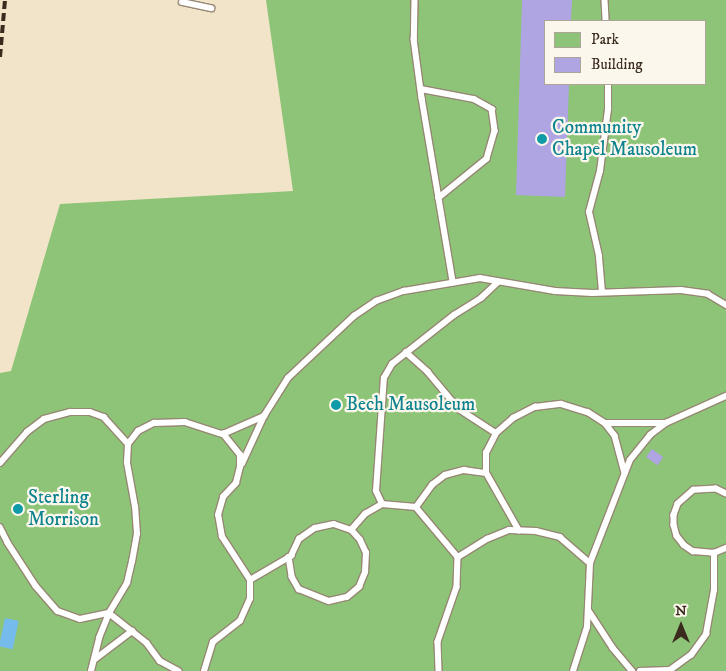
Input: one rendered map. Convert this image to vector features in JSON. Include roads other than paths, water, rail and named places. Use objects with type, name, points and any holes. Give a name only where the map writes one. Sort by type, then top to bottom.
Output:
[{"type":"lane","points":[[415,0],[414,39],[453,282]]},
{"type":"lane","points":[[605,0],[606,20]]},
{"type":"lane","points":[[182,2],[210,8]]},
{"type":"lane","points":[[602,292],[599,256],[589,212],[600,171],[608,109],[608,85]]},
{"type":"lane","points":[[421,89],[474,99],[492,109],[495,131],[487,159],[439,198]]},
{"type":"lane","points":[[204,671],[213,642],[240,621],[250,599],[250,580],[222,536],[218,514],[224,497],[236,483],[240,468],[264,416],[288,378],[354,316],[376,301],[404,291],[480,278],[555,291],[681,290],[708,294],[726,305]]},
{"type":"lane","points":[[382,504],[376,491],[384,378],[392,364],[406,352],[454,315],[481,298],[498,282]]},
{"type":"lane","points":[[406,352],[428,372],[459,410],[496,433]]},
{"type":"lane","points":[[573,671],[585,634],[589,611],[590,563],[625,473],[640,446],[650,435],[666,423],[726,396]]},
{"type":"lane","points":[[519,531],[486,473],[486,453],[496,433],[513,418],[535,407],[561,404],[588,412],[605,423],[615,436],[625,473]]},
{"type":"lane","points":[[0,464],[28,432],[44,419],[70,412],[90,412],[104,417],[128,444]]},
{"type":"lane","points":[[223,434],[264,416]]},
{"type":"lane","points":[[92,671],[99,638],[109,613],[127,583],[137,534],[135,507],[126,463],[128,444],[138,431],[154,423],[185,422],[223,434],[240,455],[240,468]]},
{"type":"lane","points":[[605,423],[666,423]]},
{"type":"lane","points":[[416,507],[432,485],[445,475],[464,470],[486,473]]},
{"type":"lane","points":[[726,494],[716,489],[694,490],[682,500],[674,514],[676,530],[684,545],[698,552],[714,553],[726,548]]},
{"type":"lane","points":[[351,530],[365,514],[382,504],[416,507],[458,557],[457,587],[438,642],[439,671]]},
{"type":"lane","points":[[250,580],[289,557],[299,539],[315,528],[334,524],[351,530],[360,540],[366,553],[365,572],[358,587],[347,597],[329,602],[299,589],[292,577],[289,557]]},
{"type":"lane","points":[[0,527],[8,543],[36,586],[58,611],[80,619],[109,613],[147,643],[160,661],[179,671]]},
{"type":"lane","points":[[458,557],[487,539],[509,530],[560,536],[590,563]]},
{"type":"lane","points":[[640,671],[670,671],[691,655],[706,634],[714,590],[714,553]]},
{"type":"lane","points":[[589,611],[613,648],[632,671]]},
{"type":"lane","points":[[94,660],[132,631]]},
{"type":"water","points":[[5,618],[19,621],[13,649],[0,647]]},
{"type":"railway","points":[[0,57],[5,0]]},
{"type":"place","name":"Community Chapel Mausoleum","points":[[542,139]]},
{"type":"place","name":"Bech Mausoleum","points":[[336,405]]},
{"type":"place","name":"Sterling Morrison","points":[[18,509]]}]
